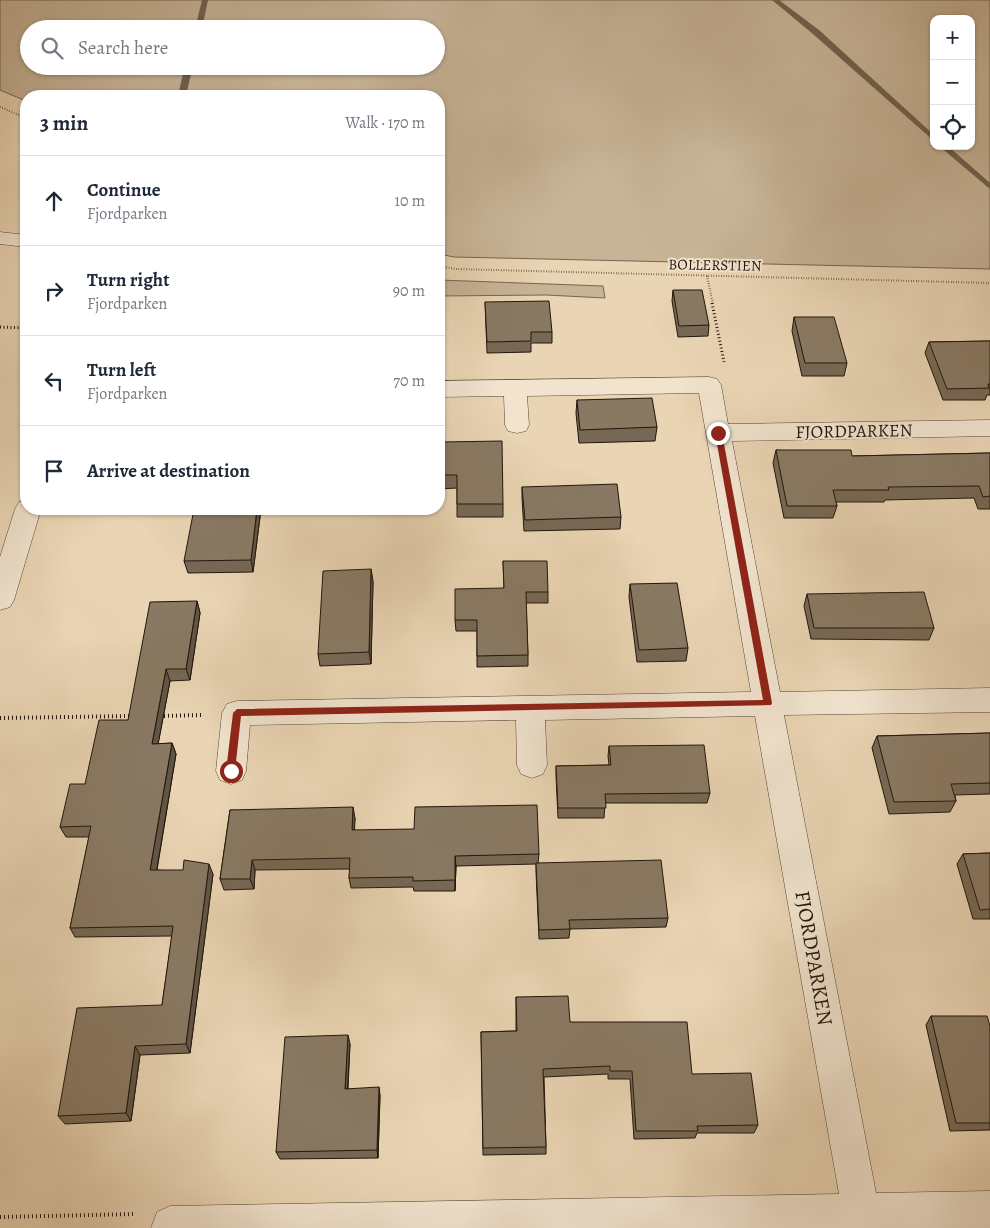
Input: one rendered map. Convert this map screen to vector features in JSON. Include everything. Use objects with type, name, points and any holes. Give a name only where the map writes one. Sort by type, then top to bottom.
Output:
[{"type":"street","points":[[0,238],[20,240]]},
{"type":"street","points":[[445,389],[710,385]]},
{"type":"street","name":"FJORDPARKEN","points":[[710,385],[863,1220]]},
{"type":"street","points":[[515,388],[517,425]]},
{"type":"street","name":"FJORDPARKEN","points":[[718,433],[990,428]]},
{"type":"street","points":[[0,600],[26,515]]},
{"type":"street","points":[[231,771],[237,713],[990,700]]},
{"type":"street","points":[[530,707],[532,765]]},
{"type":"street","points":[[170,1227],[863,1220],[990,1210]]},
{"type":"path","points":[[0,107],[20,115]]},
{"type":"path","name":"BOLLERSTIEN","points":[[445,267],[456,269],[708,276],[990,282]]},
{"type":"path","points":[[708,276],[726,370],[710,385]]},
{"type":"path","points":[[0,327],[20,328]]},
{"type":"path","points":[[150,716],[237,713]]},
{"type":"path","points":[[0,718],[140,716]]},
{"type":"path","points":[[0,1217],[136,1214],[170,1227]]},
{"type":"shaded area","points":[[0,0],[990,0],[990,269],[454,257],[445,255],[445,90],[20,90],[20,98],[0,90]]},
{"type":"shaded area","points":[[445,280],[603,286],[605,298],[546,295],[445,296]]},
{"type":"building","points":[[673,290],[702,290],[709,325],[679,326]]},
{"type":"building","points":[[549,301],[552,332],[531,332],[531,341],[487,342],[485,302]]},
{"type":"building","points":[[794,317],[834,317],[847,363],[805,363]]},
{"type":"building","points":[[990,341],[989,388],[947,389],[929,342]]},
{"type":"building","points":[[652,398],[657,427],[580,430],[577,400]]},
{"type":"building","points":[[502,441],[503,504],[457,504],[457,475],[445,475],[445,442]]},
{"type":"building","points":[[776,450],[851,450],[852,456],[990,453],[990,496],[983,497],[979,486],[888,487],[889,490],[833,490],[837,506],[787,506]]},
{"type":"building","points":[[617,484],[621,517],[525,520],[522,487]]},
{"type":"building","points":[[193,515],[256,515],[251,560],[184,561]]},
{"type":"building","points":[[503,561],[547,561],[548,592],[526,592],[528,655],[477,656],[477,620],[455,620],[455,589],[504,588]]},
{"type":"building","points":[[371,569],[369,652],[318,654],[323,571]]},
{"type":"building","points":[[677,583],[688,648],[639,650],[630,584]]},
{"type":"building","points":[[924,592],[934,628],[814,628],[807,594]]},
{"type":"building","points":[[197,601],[186,669],[166,669],[152,744],[172,743],[150,870],[183,870],[184,860],[209,864],[186,1044],[135,1046],[126,1113],[58,1116],[77,1008],[162,1005],[173,926],[70,928],[91,826],[60,827],[70,784],[85,784],[99,720],[128,720],[150,602]]},
{"type":"building","points":[[990,733],[990,783],[951,784],[956,801],[894,802],[877,736]]},
{"type":"building","points":[[704,745],[710,793],[605,794],[606,808],[558,808],[556,766],[611,765],[609,746]]},
{"type":"building","points":[[537,805],[539,854],[455,856],[455,880],[413,881],[413,877],[349,878],[350,858],[252,860],[250,879],[220,879],[230,810],[353,807],[352,830],[414,829],[415,807]]},
{"type":"building","points":[[990,853],[990,909],[980,910],[963,854]]},
{"type":"building","points":[[661,860],[668,918],[569,920],[570,929],[539,930],[536,863]]},
{"type":"building","points":[[568,996],[570,1022],[687,1022],[692,1074],[751,1073],[758,1125],[697,1126],[698,1131],[636,1131],[632,1071],[610,1071],[610,1066],[543,1069],[546,1147],[483,1148],[481,1032],[517,1031],[516,997]]},
{"type":"building","points":[[931,1016],[987,1016],[990,1026],[990,1123],[956,1123]]},
{"type":"building","points":[[348,1035],[345,1089],[379,1087],[377,1150],[276,1152],[285,1037]]},
{"type":"waterway","points":[[200,20],[205,0]]},
{"type":"waterway","points":[[775,0],[816,32],[930,135]]},
{"type":"waterway","points":[[183,90],[187,75]]},
{"type":"waterway","points":[[948,150],[990,187]]},
{"type":"route","points":[[231,771],[237,713],[768,703],[718,433]]}]
